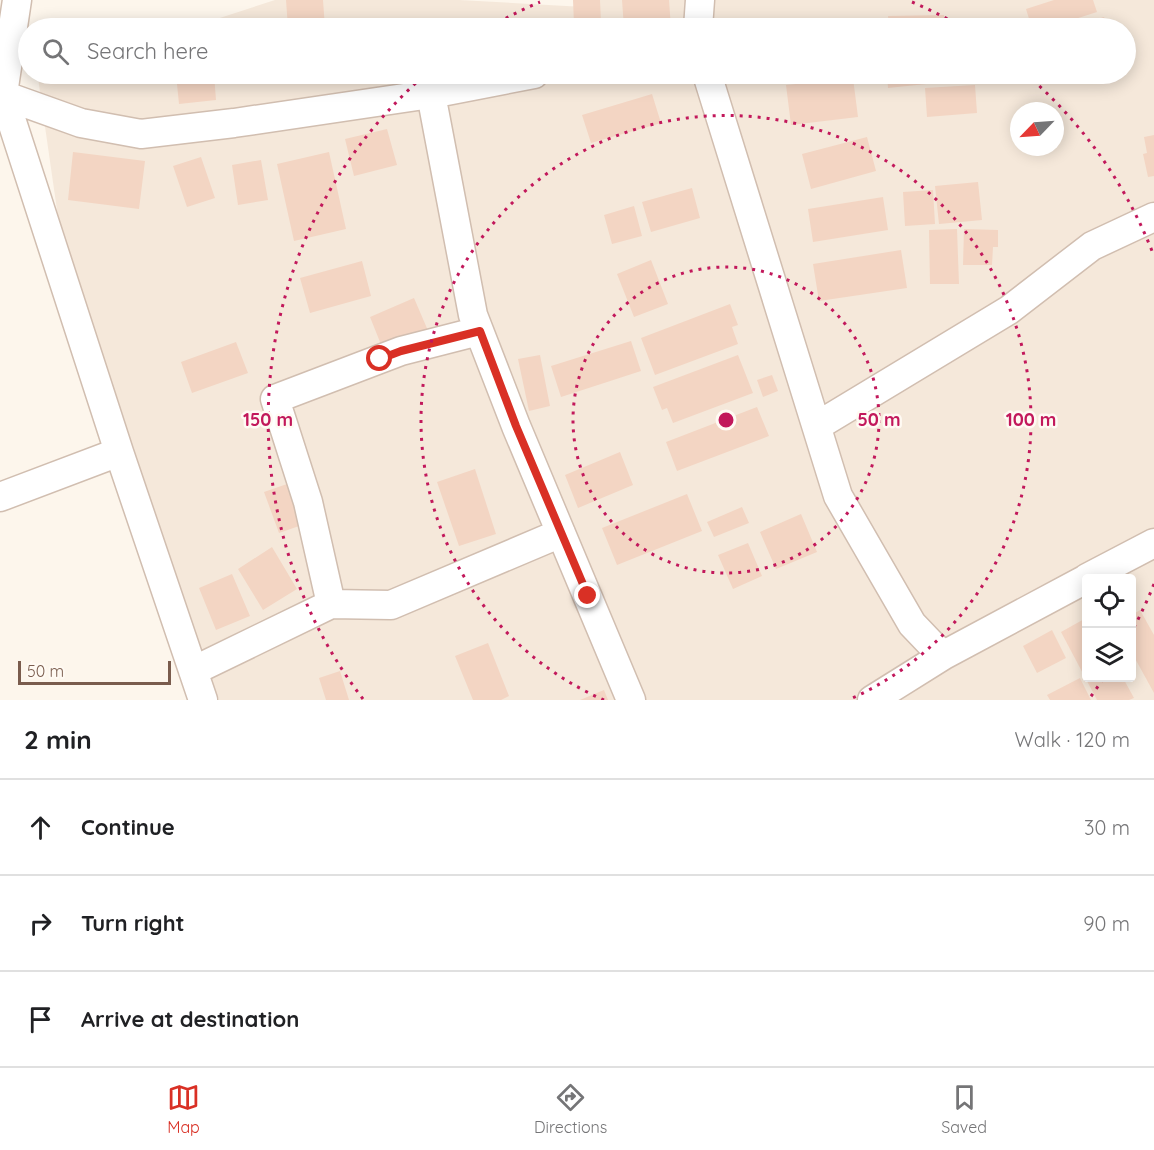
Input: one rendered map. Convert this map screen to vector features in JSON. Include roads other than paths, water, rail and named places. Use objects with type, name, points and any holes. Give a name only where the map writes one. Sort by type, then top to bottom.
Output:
[{"type":"street","points":[[17,0],[2,94],[203,700]]},
{"type":"street","points":[[699,18],[700,0]]},
{"type":"street","points":[[2,94],[81,123],[141,134],[234,123],[430,94],[482,84]]},
{"type":"street","points":[[710,84],[838,496],[912,624],[944,655]]},
{"type":"street","points":[[430,94],[473,315],[516,426],[631,700]]},
{"type":"street","points":[[817,426],[1009,310],[1092,246],[1154,217]]},
{"type":"street","points":[[331,604],[308,502],[275,399],[401,351],[480,331]]},
{"type":"street","points":[[0,497],[119,452]]},
{"type":"street","points":[[193,671],[331,604],[391,605],[561,533]]},
{"type":"street","points":[[1096,574],[1154,543]]},
{"type":"street","points":[[872,700],[944,655],[1082,582]]}]
